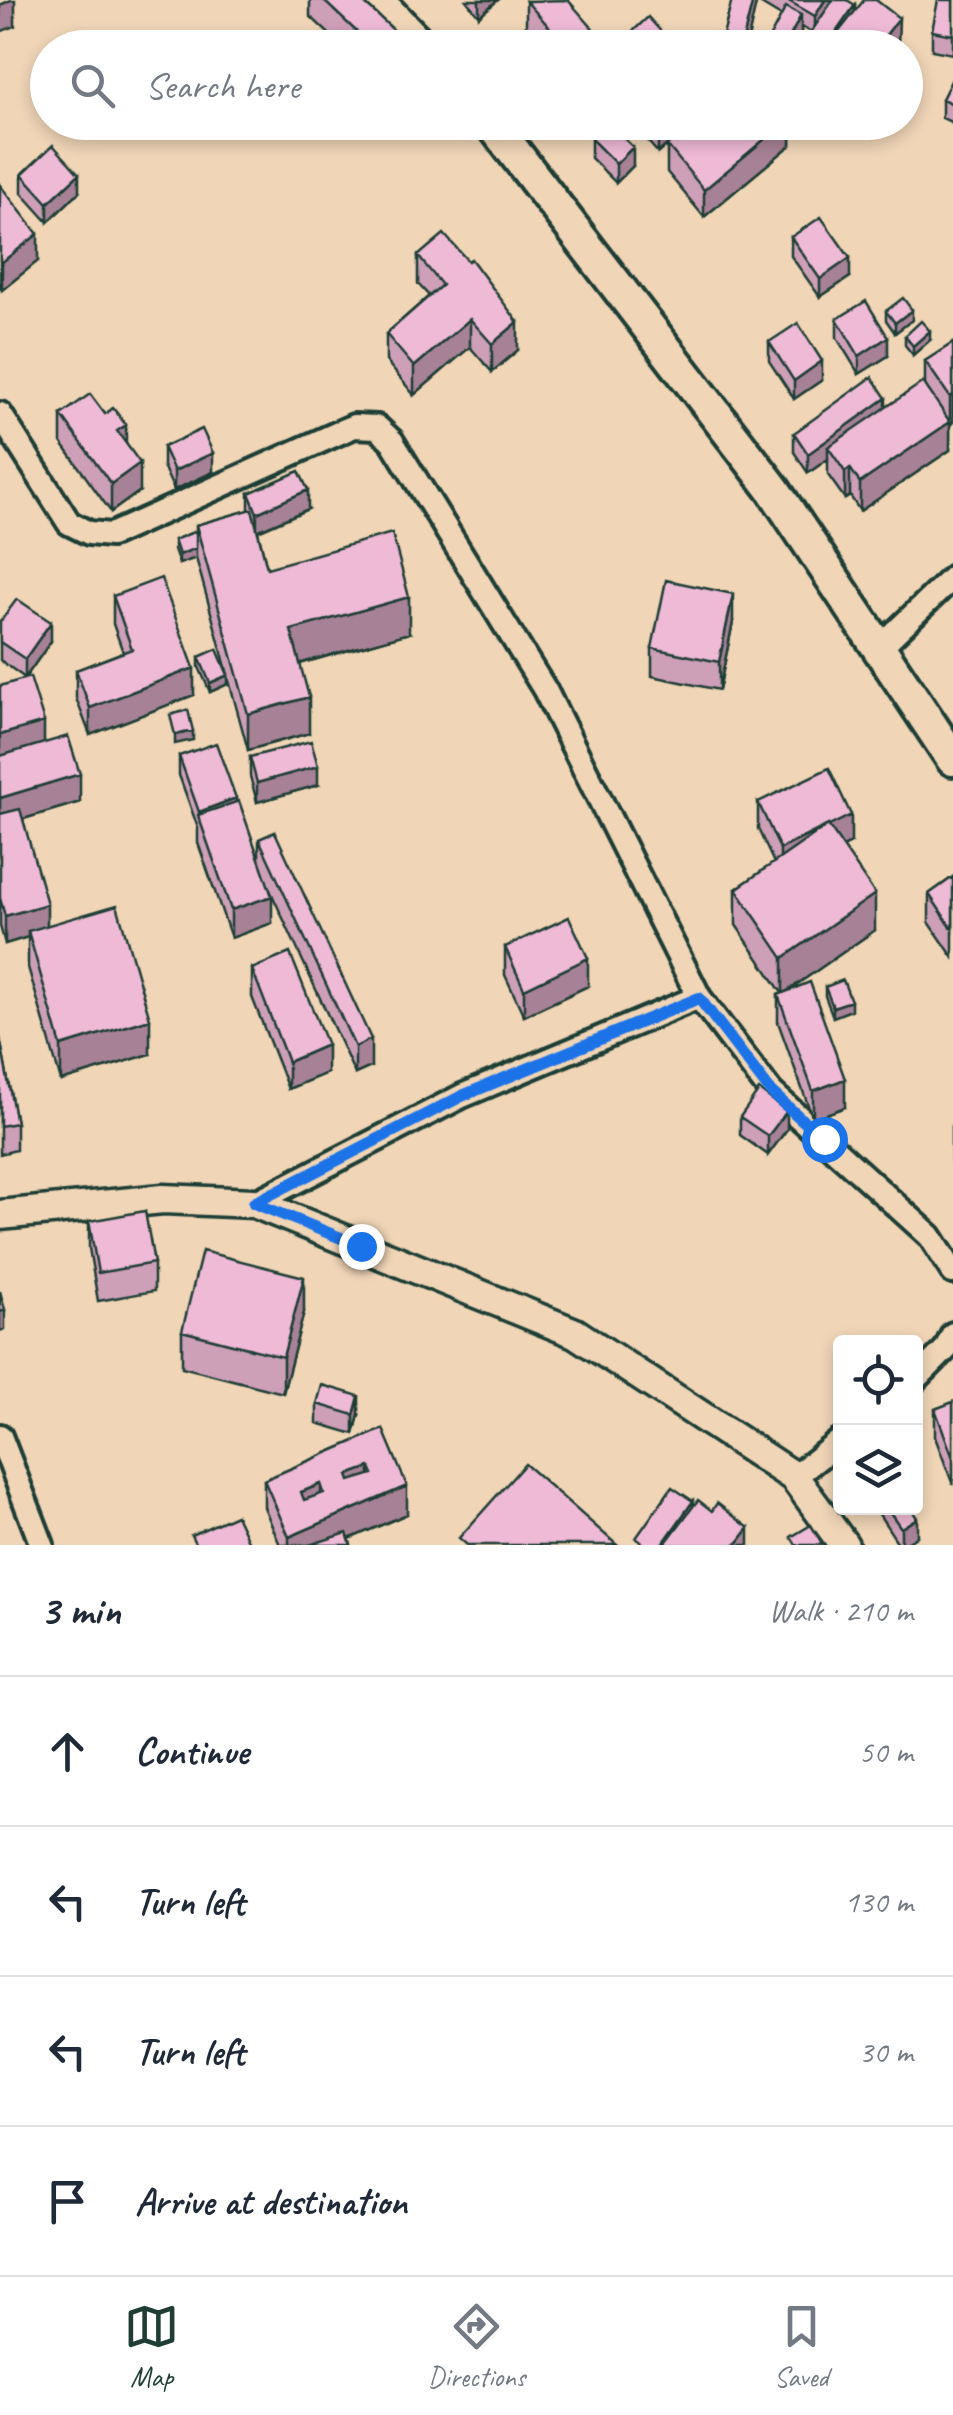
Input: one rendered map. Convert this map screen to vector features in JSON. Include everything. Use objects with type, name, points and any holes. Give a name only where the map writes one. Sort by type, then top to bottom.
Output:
[{"type":"main road","points":[[376,0],[405,30]]},
{"type":"main road","points":[[505,140],[773,489],[953,759]]},
{"type":"street","points":[[0,414],[70,523],[89,533],[110,534],[354,426],[377,428],[392,442],[545,690],[699,998],[771,1092],[930,1236],[953,1272]]},
{"type":"street","points":[[879,648],[953,576]]},
{"type":"street","points":[[254,1203],[462,1096],[699,998]]},
{"type":"street","points":[[0,1216],[163,1199],[254,1203],[574,1333],[794,1477],[844,1545]]},
{"type":"street","points":[[923,1372],[946,1349],[953,1334]]},
{"type":"street","points":[[0,1436],[42,1545]]},
{"type":"street","points":[[794,1477],[833,1446]]},
{"type":"building","points":[[323,0],[361,0],[394,30],[355,30]]},
{"type":"building","points":[[568,0],[594,30],[552,30],[526,1]]},
{"type":"building","points":[[732,0],[753,0],[746,30],[724,30]]},
{"type":"building","points":[[787,0],[825,0],[815,16]]},
{"type":"building","points":[[833,0],[847,0],[855,5],[838,30],[812,30]]},
{"type":"building","points":[[864,0],[876,0],[899,18],[890,30],[840,30]]},
{"type":"building","points":[[938,0],[953,0],[953,35],[932,31]]},
{"type":"building","points":[[786,7],[801,15],[793,30],[774,30]]},
{"type":"building","points":[[648,17],[660,30],[634,30]]},
{"type":"building","points":[[953,77],[953,104],[942,99]]},
{"type":"building","points":[[592,140],[626,140],[633,147],[616,164]]},
{"type":"building","points":[[673,140],[764,140],[704,190],[667,145]]},
{"type":"building","points":[[53,145],[79,174],[48,203],[22,174]]},
{"type":"building","points":[[0,185],[38,234],[2,262],[0,260]]},
{"type":"building","points":[[821,217],[850,258],[820,279],[791,237]]},
{"type":"building","points":[[444,234],[468,261],[471,259],[518,322],[492,344],[470,319],[414,367],[386,334],[442,285],[418,256]]},
{"type":"building","points":[[903,298],[912,310],[895,323],[886,311]]},
{"type":"building","points":[[866,301],[888,337],[859,356],[837,319]]},
{"type":"building","points":[[921,321],[930,331],[913,346],[905,336]]},
{"type":"building","points":[[798,323],[822,361],[794,381],[769,342]]},
{"type":"building","points":[[953,343],[953,395],[950,397],[925,361]]},
{"type":"building","points":[[872,377],[886,398],[808,454],[794,433]]},
{"type":"building","points":[[923,382],[950,422],[860,483],[850,468],[845,472],[828,447]]},
{"type":"building","points":[[90,394],[105,414],[113,408],[126,425],[117,431],[140,463],[111,484],[61,415]]},
{"type":"building","points":[[202,429],[213,453],[174,471],[163,447]]},
{"type":"building","points":[[299,471],[308,490],[257,513],[249,493]]},
{"type":"building","points":[[252,509],[267,568],[392,533],[409,597],[291,630],[309,697],[248,714],[196,525]]},
{"type":"building","points":[[196,531],[196,548],[179,555],[174,540]]},
{"type":"building","points":[[161,578],[194,668],[90,708],[76,670],[132,649],[113,596]]},
{"type":"building","points":[[666,580],[733,594],[719,662],[652,648]]},
{"type":"building","points":[[17,599],[51,622],[25,659],[0,642],[0,622]]},
{"type":"building","points":[[217,649],[228,675],[210,683],[199,657]]},
{"type":"building","points":[[30,677],[44,722],[0,735],[0,686]]},
{"type":"building","points":[[188,710],[193,731],[175,735],[170,715]]},
{"type":"building","points":[[68,736],[80,774],[0,798],[0,756]]},
{"type":"building","points":[[311,741],[318,766],[257,783],[250,757]]},
{"type":"building","points":[[216,743],[236,798],[199,812],[179,756]]},
{"type":"building","points":[[829,768],[851,815],[780,849],[758,802]]},
{"type":"building","points":[[239,801],[272,896],[231,910],[198,815]]},
{"type":"building","points":[[20,809],[47,904],[5,916],[0,898],[0,814]]},
{"type":"building","points":[[828,825],[875,894],[783,958],[736,889]]},
{"type":"building","points":[[275,832],[371,1039],[355,1047],[259,839]]},
{"type":"building","points":[[953,877],[953,930],[929,894]]},
{"type":"building","points":[[117,905],[150,1019],[61,1046],[28,931]]},
{"type":"building","points":[[569,917],[588,958],[524,989],[505,947]]},
{"type":"building","points":[[290,953],[327,1045],[288,1062],[252,969]]},
{"type":"building","points":[[843,980],[851,1001],[833,1007],[825,987]]},
{"type":"building","points":[[810,982],[845,1079],[813,1091],[778,995]]},
{"type":"building","points":[[0,1038],[16,1123],[0,1126]]},
{"type":"building","points":[[759,1090],[787,1111],[768,1136],[740,1117]]},
{"type":"building","points":[[145,1211],[154,1263],[98,1273],[89,1221]]},
{"type":"building","points":[[202,1251],[304,1277],[283,1357],[182,1331]]},
{"type":"building","points":[[322,1385],[359,1396],[354,1415],[317,1404]]},
{"type":"building","points":[[953,1402],[953,1458],[935,1409]]},
{"type":"building","points":[[383,1429],[407,1486],[289,1537],[264,1480]],"holes":[[[370,1467],[373,1474],[350,1481],[348,1475]],[[321,1484],[324,1493],[304,1500],[301,1492]]]},
{"type":"building","points":[[525,1464],[617,1545],[467,1545],[459,1538]]},
{"type":"building","points":[[672,1487],[693,1501],[662,1545],[645,1545],[636,1538]]},
{"type":"building","points":[[698,1500],[712,1511],[717,1503],[749,1528],[736,1545],[664,1545]]},
{"type":"building","points":[[236,1515],[250,1545],[196,1545],[191,1535]]},
{"type":"building","points":[[892,1515],[915,1515],[917,1518],[901,1528]]},
{"type":"building","points":[[811,1525],[823,1545],[796,1545],[791,1537]]},
{"type":"building","points":[[347,1533],[351,1545],[309,1545]]},
{"type":"route","points":[[361,1246],[254,1203],[462,1096],[699,998],[771,1092],[824,1139]]}]
